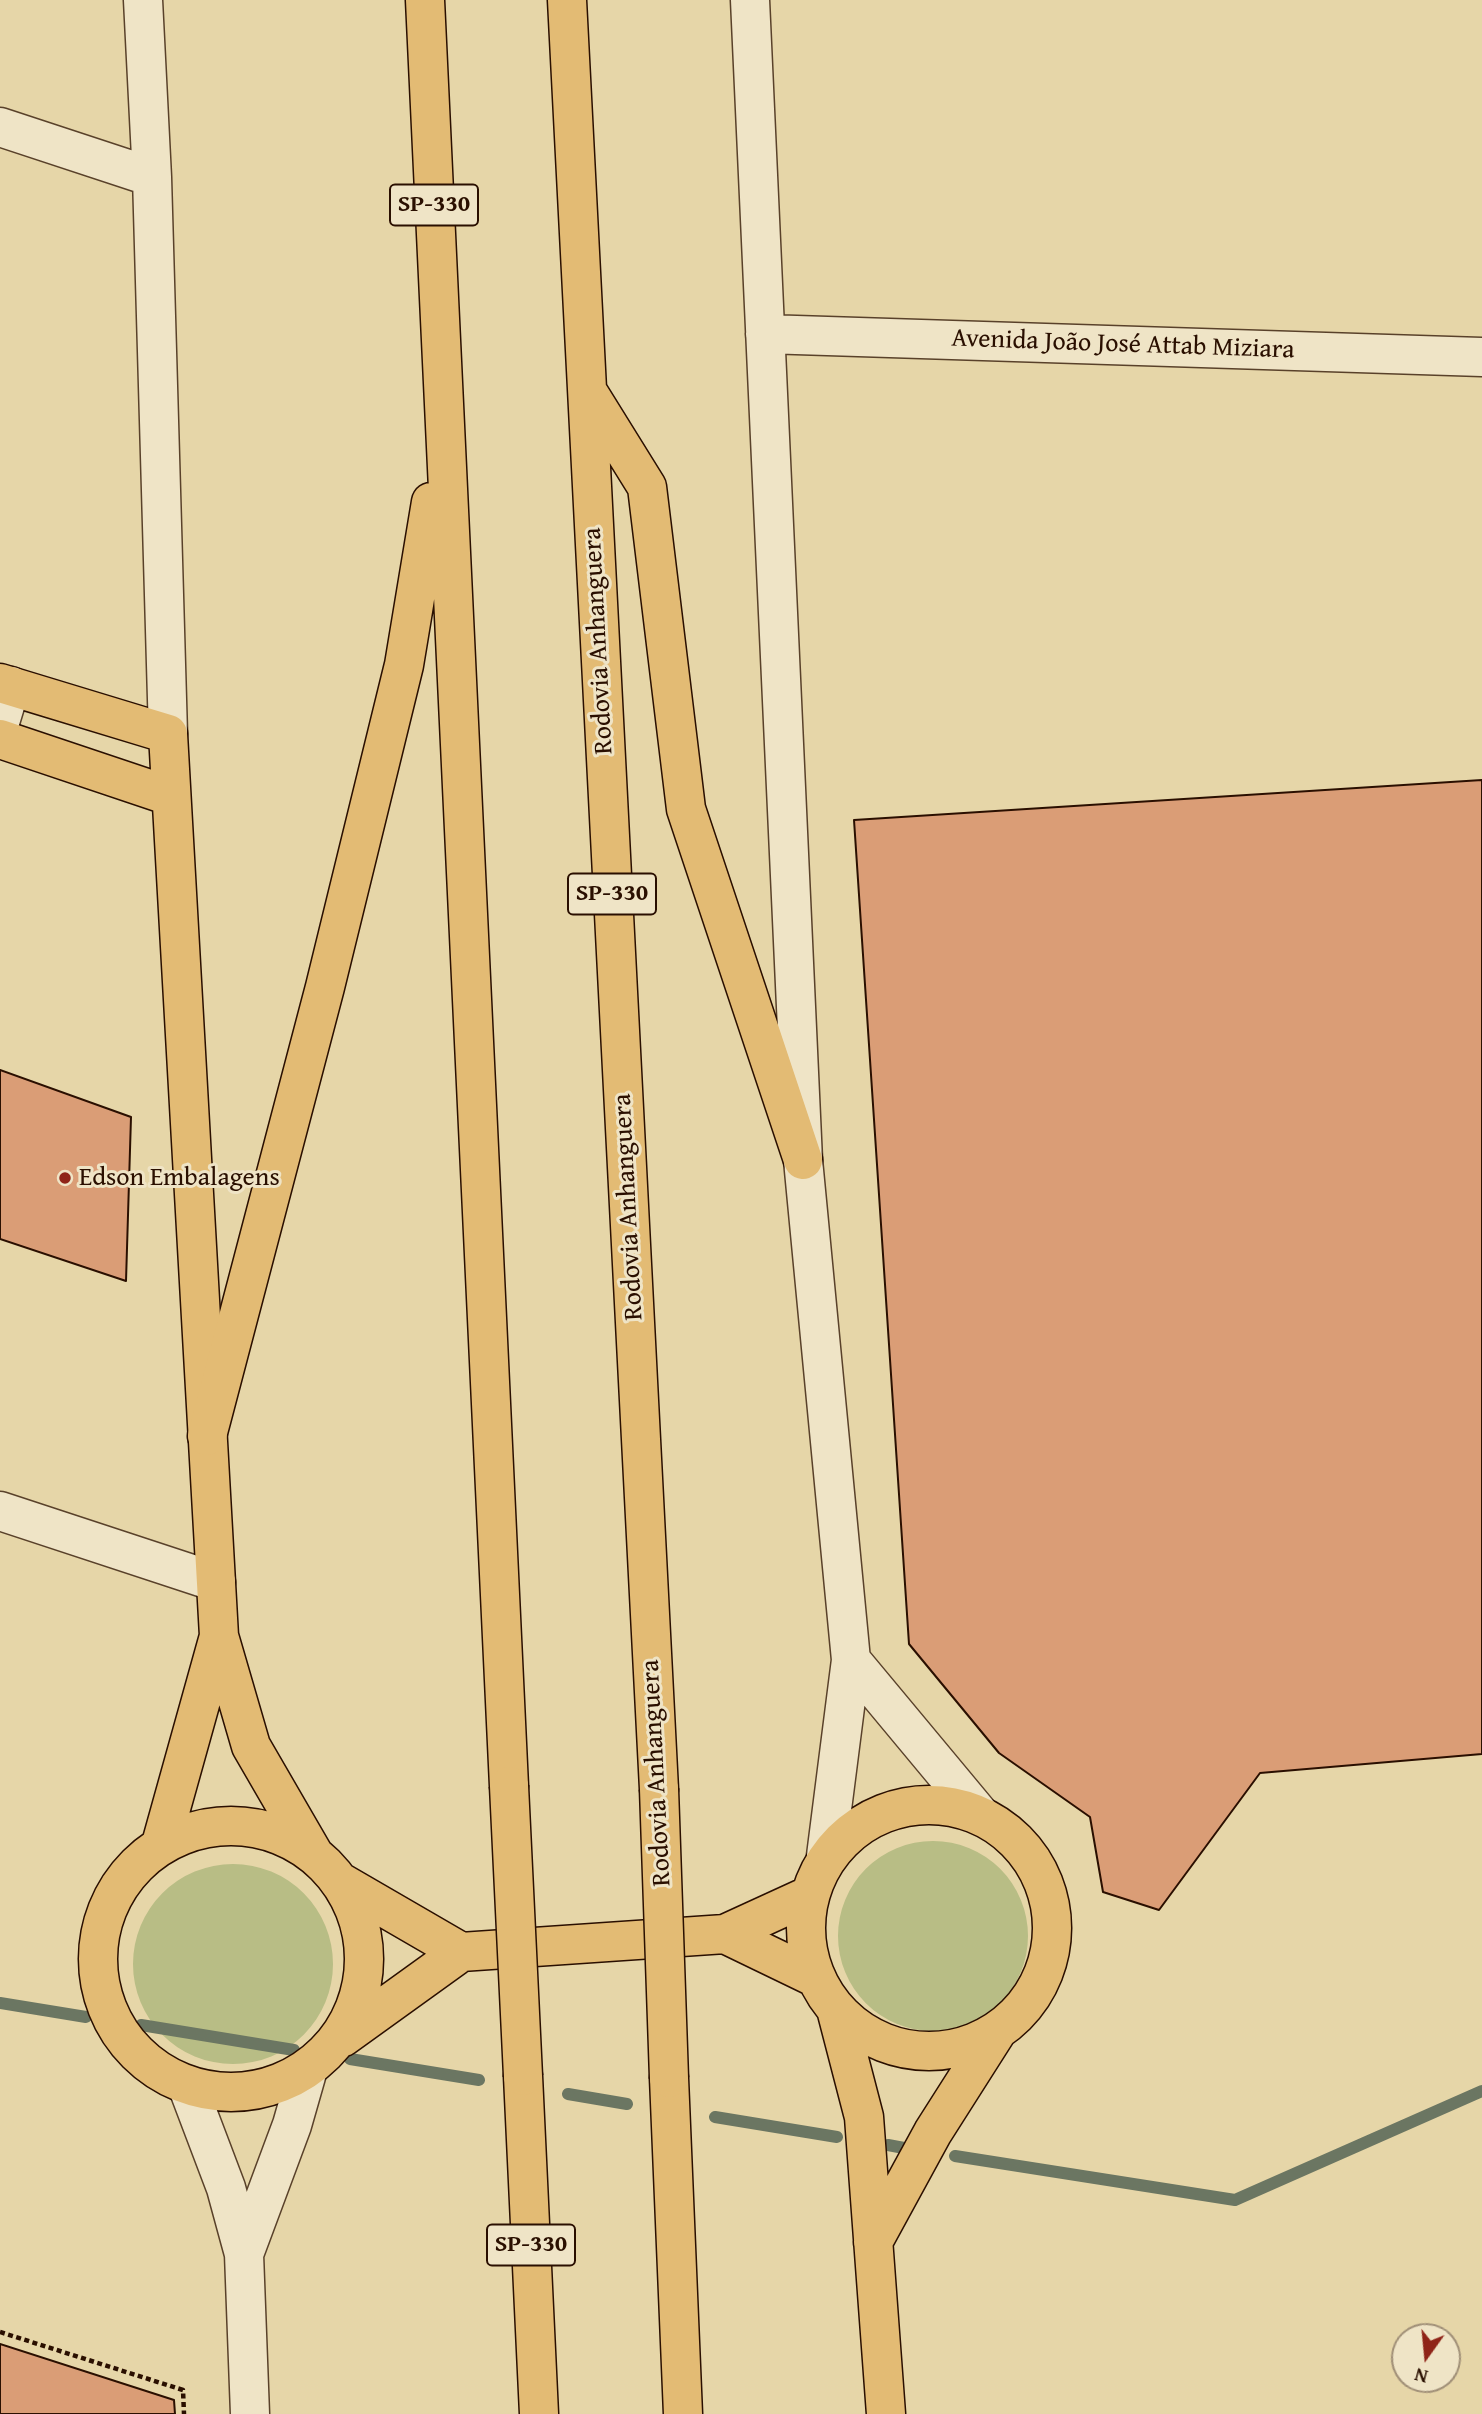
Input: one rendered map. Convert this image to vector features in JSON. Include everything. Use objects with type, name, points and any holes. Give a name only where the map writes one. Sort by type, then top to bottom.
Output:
[{"type":"main road","name":"SP-330","points":[[425,0],[539,2414]]},
{"type":"main road","name":"Rodovia Anhanguera","points":[[566,0],[659,1789],[683,2414]]},
{"type":"main road","points":[[586,388],[647,487],[686,809],[803,1160]]},
{"type":"main road","points":[[207,1436],[325,986],[404,665],[430,511],[443,409]]},
{"type":"main road","points":[[5,684],[168,734],[219,1636],[251,1745],[313,1853],[342,1883],[461,1952]]},
{"type":"main road","points":[[0,739],[170,796]]},
{"type":"main road","points":[[161,1844],[219,1636]]},
{"type":"main road","points":[[873,2242],[933,2132],[996,2033],[1024,2008],[1045,1975],[1053,1939],[1050,1901],[1036,1865],[1012,1836],[980,1815],[938,1804],[895,1808],[857,1827],[826,1856],[808,1896],[804,1937],[814,1977],[837,2013],[864,2117],[873,2242],[886,2414]]},
{"type":"main road","points":[[313,1853],[278,1833],[238,1826],[198,1829],[161,1844],[128,1872],[106,1909],[96,1951],[101,1994],[119,2033],[149,2065],[187,2085],[229,2092],[270,2087],[308,2068],[338,2040],[461,1952],[725,1934],[808,1896]]},
{"type":"main road","points":[[338,2040],[358,2004],[365,1962],[360,1921],[342,1883]]},
{"type":"main road","points":[[725,1934],[814,1977]]},
{"type":"main road","points":[[837,2013],[872,2038],[913,2052],[956,2050],[996,2033]]},
{"type":"street","points":[[142,0],[152,177],[168,734]]},
{"type":"street","points":[[750,0],[803,1160],[851,1660],[826,1856]]},
{"type":"street","points":[[0,127],[152,177]]},
{"type":"street","name":"Avenida João José Attab Miziara","points":[[765,334],[1482,357]]},
{"type":"street","points":[[0,722],[5,684]]},
{"type":"street","points":[[0,1511],[216,1582]]},
{"type":"street","points":[[851,1660],[980,1815]]},
{"type":"street","points":[[244,2254],[292,2125],[308,2068]]},
{"type":"street","points":[[187,2085],[226,2188],[244,2254],[250,2414]]},
{"type":"path","points":[[0,2332],[183,2390],[184,2414]]},
{"type":"green space","points":[[933,1841],[969,1848],[1000,1869],[1021,1900],[1028,1936],[1021,1972],[1000,2003],[969,2024],[933,2031],[897,2024],[866,2003],[845,1972],[838,1936],[845,1900],[866,1869],[897,1848]]},
{"type":"green space","points":[[233,1864],[271,1872],[304,1893],[325,1926],[333,1964],[325,2002],[304,2035],[271,2056],[233,2064],[195,2056],[162,2035],[141,2002],[133,1964],[141,1926],[162,1893],[195,1872]]},
{"type":"building","points":[[1482,780],[1482,1754],[1260,1773],[1159,1910],[1103,1892],[1090,1817],[999,1753],[909,1644],[854,820]]},
{"type":"building","name":"Edson Embalagens","points":[[0,1070],[131,1117],[126,1281],[0,1239]]},
{"type":"building","points":[[0,2344],[174,2400],[175,2414],[0,2414]]},
{"type":"waterway","points":[[0,2003],[86,2017]]},
{"type":"waterway","points":[[141,2025],[294,2050]]},
{"type":"waterway","points":[[350,2059],[479,2080]]},
{"type":"waterway","points":[[955,2156],[1235,2200],[1482,2091]]},
{"type":"waterway","points":[[568,2094],[627,2104]]},
{"type":"waterway","points":[[715,2117],[837,2137]]},
{"type":"waterway","points":[[888,2145],[904,2148]]},
{"type":"place","name":"Edson Embalagens","points":[[65,1178]]}]
